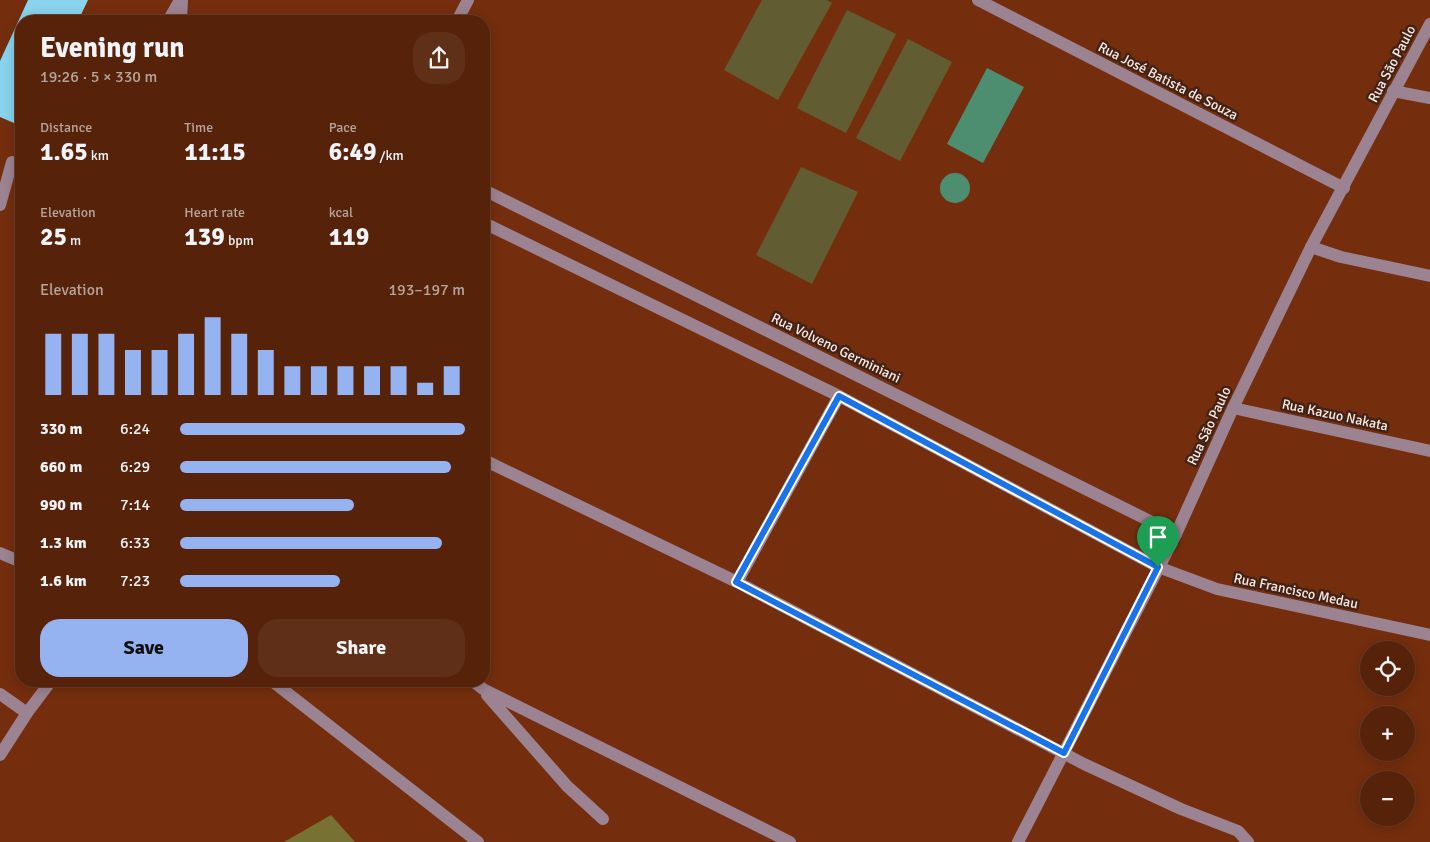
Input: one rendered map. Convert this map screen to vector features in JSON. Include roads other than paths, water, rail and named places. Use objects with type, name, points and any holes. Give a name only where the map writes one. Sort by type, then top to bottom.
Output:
[{"type":"street","points":[[172,15],[181,0]]},
{"type":"street","points":[[181,0],[181,15]]},
{"type":"street","points":[[460,15],[468,0]]},
{"type":"street","name":"Rua José Batista de Souza","points":[[978,0],[1344,188]]},
{"type":"street","name":"Rua São Paulo","points":[[1018,842],[1176,534],[1233,408],[1311,247],[1430,24]]},
{"type":"street","points":[[1393,91],[1430,98]]},
{"type":"street","points":[[0,205],[12,162]]},
{"type":"street","name":"Rua Volveno Germiniani","points":[[490,193],[1176,534]]},
{"type":"street","points":[[490,226],[839,396],[1158,567]]},
{"type":"street","points":[[1311,247],[1341,257],[1430,276]]},
{"type":"street","points":[[736,582],[839,396]]},
{"type":"street","name":"Rua Kazuo Nakata","points":[[1233,408],[1430,452]]},
{"type":"street","points":[[490,463],[736,582],[1064,753],[1172,805],[1238,831],[1248,842]]},
{"type":"street","points":[[0,553],[15,559]]},
{"type":"street","name":"Rua Francisco Medau","points":[[1158,567],[1218,589],[1430,635]]},
{"type":"street","points":[[37,687],[38,696]]},
{"type":"street","points":[[0,755],[26,713],[46,687]]},
{"type":"street","points":[[280,687],[478,842]]},
{"type":"street","points":[[480,687],[561,779],[603,819]]},
{"type":"street","points":[[482,687],[790,842]]},
{"type":"street","points":[[0,694],[26,713]]}]
